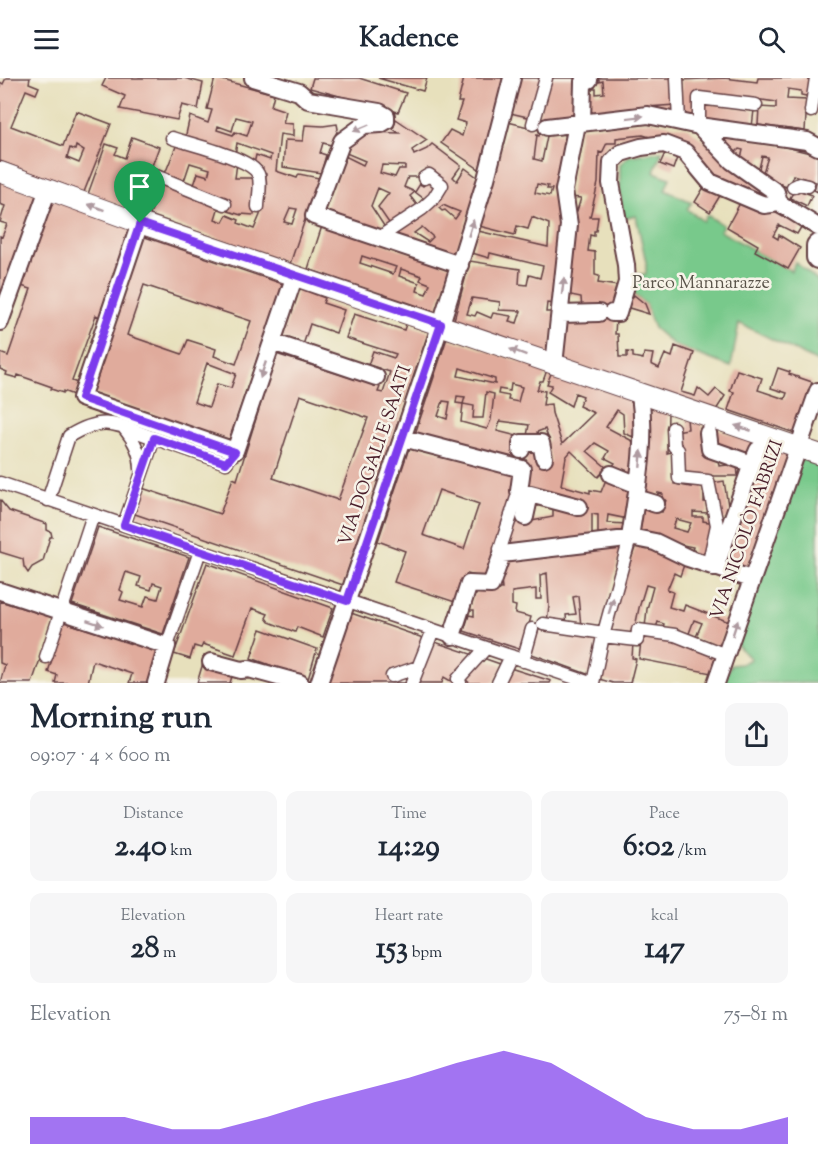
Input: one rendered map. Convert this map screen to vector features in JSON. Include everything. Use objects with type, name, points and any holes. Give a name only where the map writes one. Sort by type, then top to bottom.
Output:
[{"type":"main road","points":[[818,246],[818,257]]},
{"type":"street","points":[[252,78],[299,86],[308,100],[379,112],[386,116],[386,121],[381,124],[364,124],[342,141],[314,216],[460,265]]},
{"type":"street","name":"VIA DOGALI E SAATI","points":[[319,683],[460,265],[486,179],[512,78]]},
{"type":"street","points":[[546,78],[540,125],[648,115],[699,126],[807,141],[818,147]]},
{"type":"street","points":[[677,78],[679,122]]},
{"type":"street","points":[[811,111],[816,78]]},
{"type":"street","points":[[554,365],[569,225],[564,190],[580,123],[583,81],[589,81]]},
{"type":"street","points":[[756,105],[699,98],[699,126],[732,161],[776,192],[779,203]]},
{"type":"street","points":[[172,138],[242,161],[254,168],[259,177],[258,207]]},
{"type":"street","points":[[560,314],[618,313],[627,282],[611,183],[612,162],[621,153],[640,147],[664,144],[685,152],[710,182],[764,205],[779,203],[818,227]]},
{"type":"street","points":[[0,172],[140,223],[818,454]]},
{"type":"street","points":[[386,233],[434,198],[442,185],[429,175],[424,178]]},
{"type":"street","points":[[156,176],[225,204]]},
{"type":"street","points":[[793,187],[799,184],[808,186]]},
{"type":"street","points":[[0,322],[48,189]]},
{"type":"street","points":[[140,223],[81,398],[235,452]]},
{"type":"street","points":[[48,500],[69,436],[97,422],[114,423],[226,463],[235,452],[295,275]]},
{"type":"street","points":[[272,342],[376,377]]},
{"type":"street","name":"VIA NICOLÒ FABRIZI","points":[[716,683],[818,391]]},
{"type":"street","points":[[0,483],[511,656],[556,678],[591,683],[630,538],[642,460],[643,415],[640,394]]},
{"type":"street","points":[[123,427],[133,439],[139,452],[141,474]]},
{"type":"street","points":[[673,428],[674,446],[678,450],[679,478],[708,481],[717,525],[712,567]]},
{"type":"street","points":[[708,434],[710,449],[755,457],[712,567]]},
{"type":"street","points":[[124,525],[154,438]]},
{"type":"street","points":[[403,438],[521,450],[541,443],[544,458]]},
{"type":"street","points":[[521,450],[525,517]]},
{"type":"street","points":[[611,474],[656,504]]},
{"type":"street","points":[[524,493],[579,507]]},
{"type":"street","points":[[500,549],[524,493]]},
{"type":"street","points":[[46,657],[93,515]]},
{"type":"street","points":[[452,636],[469,584],[491,585],[502,554],[630,538],[655,542],[712,567],[751,579]]},
{"type":"street","points":[[156,683],[200,551]]},
{"type":"street","points":[[0,591],[167,646]]},
{"type":"street","points":[[523,661],[537,627],[637,640],[638,630],[675,635],[726,655]]},
{"type":"street","points":[[412,683],[433,630]]},
{"type":"street","points":[[460,683],[458,679],[486,648]]},
{"type":"street","points":[[498,683],[511,656]]},
{"type":"street","points":[[211,662],[238,676],[249,669],[300,683]]},
{"type":"street","points":[[392,676],[418,668]]},
{"type":"green space","name":"Parco Mannarazze","points":[[662,151],[654,172],[670,178],[665,190],[692,202],[687,209],[703,221],[707,215],[723,225],[720,231],[791,271],[795,262],[818,281],[818,362],[739,323],[731,367],[675,346],[654,328],[645,304],[634,295],[634,275],[646,274],[646,262],[636,216],[623,219],[620,164],[629,156]]},
{"type":"green space","points":[[801,458],[818,464],[818,683],[722,683],[731,665],[741,664],[751,659],[736,644]]},
{"type":"building","points":[[6,78],[30,78],[29,83],[39,87],[36,94],[26,90],[11,126],[63,146],[76,111],[111,124],[84,192],[0,161],[0,82],[3,84]],"holes":[[[76,146],[84,151],[79,163],[67,158],[70,148],[75,150]]]},
{"type":"building","points":[[106,78],[184,78],[203,83],[198,109],[182,105],[177,120],[120,109],[125,96],[102,86]]},
{"type":"building","points":[[215,78],[274,94],[271,106],[286,111],[283,123],[293,124],[293,136],[280,134],[276,171],[297,178],[299,174],[319,178],[290,264],[150,215],[161,182],[219,206],[215,219],[223,222],[227,215],[239,220],[238,223],[254,229],[260,215],[266,174],[262,172],[263,168],[254,164],[256,155],[270,160],[271,155],[237,143],[235,155],[185,139],[190,116],[208,123],[212,110],[207,109]],"holes":[[[236,117],[252,121],[247,136],[217,130],[218,126],[232,131]],[[290,208],[297,209],[292,224],[284,222]]]},
{"type":"building","points":[[313,78],[359,78],[406,93],[398,112],[310,88]]},
{"type":"building","points":[[378,78],[427,78],[423,91]]},
{"type":"building","points":[[464,78],[505,78],[482,171],[441,143],[450,130],[462,136],[466,123],[456,120],[462,102],[458,102]]},
{"type":"building","points":[[518,78],[544,78],[532,118],[510,113]]},
{"type":"building","points":[[548,78],[578,78],[578,119],[554,124],[537,120]]},
{"type":"building","points":[[599,78],[673,78],[675,105],[633,108],[587,117],[588,89],[596,89],[596,94],[604,93],[603,81],[599,82]]},
{"type":"building","points":[[724,78],[757,82],[758,78],[812,78],[811,97],[801,95],[801,91],[788,89],[787,99],[807,100],[805,131],[758,125],[759,107],[776,108],[776,102],[755,99],[755,103],[703,93],[695,93],[696,121],[681,119],[681,80]]},
{"type":"building","points":[[703,102],[754,110],[752,127],[701,122]]},
{"type":"building","points":[[396,119],[427,140],[412,150],[414,155],[432,144],[461,166],[453,177],[457,181],[465,168],[481,180],[454,257],[388,236],[447,186],[430,171],[419,174],[419,177],[408,177],[404,187],[415,192],[410,196],[418,206],[391,226],[378,207],[389,193],[378,188],[371,206],[386,229],[381,234],[323,216],[345,156],[363,165],[365,161],[346,153],[353,141],[365,132],[399,133],[393,129]],"holes":[[[382,165],[405,166],[405,169],[399,169],[395,177],[380,173]],[[443,205],[460,212],[455,219],[439,208]],[[422,227],[433,237],[428,242],[414,233]]]},
{"type":"building","points":[[649,121],[688,128],[769,193],[766,200],[721,183],[692,149],[643,135],[616,138],[616,143],[607,143],[602,153],[599,152],[598,183],[590,217],[598,217],[594,236],[590,235],[588,251],[595,252],[595,275],[599,276],[598,283],[618,286],[615,334],[618,334],[619,357],[627,357],[627,352],[633,353],[633,357],[643,359],[644,353],[653,354],[651,364],[659,368],[665,354],[672,357],[675,346],[694,353],[681,392],[695,396],[698,388],[709,397],[716,389],[725,396],[716,410],[558,360],[562,318],[582,311],[581,297],[566,294],[572,211],[577,211],[581,198],[570,197],[580,128]]},
{"type":"building","points":[[508,122],[540,130],[539,136],[537,135],[534,159],[542,161],[548,131],[571,136],[556,304],[547,303],[546,312],[556,312],[550,357],[454,320],[470,261],[520,269],[519,284],[527,285],[529,275],[540,278],[543,266],[490,253],[489,258],[472,253],[478,231],[548,247],[549,224],[532,217],[528,229],[517,226],[515,235],[479,226]],"holes":[[[537,184],[552,189],[550,196],[535,193]],[[472,298],[500,302],[499,310],[521,311],[517,323],[509,321],[511,316],[493,313],[491,318],[477,312],[475,316],[467,314]]]},
{"type":"building","points":[[337,124],[338,129],[331,145],[323,143],[320,153],[326,155],[321,173],[283,167],[285,140],[303,141],[305,125]]},
{"type":"building","points":[[717,130],[818,155],[818,192],[814,190],[816,182],[793,175],[788,188],[762,175],[768,157],[762,156],[758,173],[740,163],[743,150],[739,149],[732,156],[714,138]]},
{"type":"building","points":[[132,137],[159,147],[135,211],[88,194],[106,144],[118,148],[115,154],[125,158]]},
{"type":"building","points":[[177,144],[237,163],[235,178],[256,178],[254,215],[241,215],[228,211],[230,204],[193,188],[198,173],[208,176],[210,169],[190,163],[183,184],[164,176]]},
{"type":"building","points":[[666,151],[678,155],[673,169],[660,164]]},
{"type":"building","points":[[0,180],[37,194],[0,301],[0,236],[2,237],[7,224],[0,222],[5,206],[0,204]]},
{"type":"building","points":[[429,180],[439,186],[427,201],[415,192],[420,184],[423,186]]},
{"type":"building","points":[[704,187],[721,194],[710,212],[695,202]]},
{"type":"building","points":[[795,189],[812,195],[807,206],[790,198]]},
{"type":"building","points":[[51,197],[135,228],[101,318],[96,315],[72,381],[80,384],[76,396],[51,389],[52,387],[18,375],[17,378],[6,375],[7,372],[0,369],[0,353],[8,356],[31,289],[18,285]]},
{"type":"building","points":[[740,203],[769,209],[783,217],[785,214],[803,224],[797,234],[779,225],[773,236],[778,239],[779,235],[800,248],[788,269],[755,251],[758,245],[727,227]]},
{"type":"building","points":[[323,223],[451,266],[436,312],[308,269]],"holes":[[[362,256],[396,267],[393,274],[360,263]],[[401,269],[422,276],[420,280],[430,284],[426,294],[417,291],[419,283],[399,276]]]},
{"type":"building","points":[[142,236],[283,284],[229,441],[88,391]],"holes":[[[144,285],[251,321],[236,364],[214,356],[216,349],[188,340],[182,354],[127,335]],[[207,363],[236,374],[231,388],[217,384],[209,407],[194,402]]]},
{"type":"building","points":[[298,288],[325,298],[323,303],[344,310],[336,333],[310,324],[303,345],[282,338]]},
{"type":"building","points":[[634,295],[645,304],[649,314],[626,307]]},
{"type":"building","points":[[354,314],[404,330],[406,324],[429,332],[343,585],[132,513],[142,488],[220,514],[233,478],[237,480],[276,354],[380,387],[378,392],[383,393],[390,372],[368,365],[373,351],[394,358],[396,354],[346,338]],"holes":[[[300,395],[368,418],[338,500],[273,478]]]},
{"type":"building","points":[[447,338],[547,370],[537,390],[545,391],[543,405],[551,404],[562,444],[594,413],[579,406],[583,396],[575,393],[571,406],[548,392],[552,385],[547,384],[552,371],[627,396],[633,405],[638,439],[624,433],[623,414],[617,410],[606,427],[638,444],[634,479],[611,468],[615,463],[605,458],[609,451],[595,443],[587,451],[607,468],[598,477],[571,451],[566,457],[561,485],[590,493],[590,490],[601,492],[607,477],[633,487],[628,519],[608,515],[607,523],[628,524],[626,535],[598,537],[598,515],[592,514],[592,537],[502,548],[519,496],[521,523],[553,517],[553,506],[585,512],[586,506],[525,489],[526,459],[515,457],[515,463],[414,437]],"holes":[[[460,368],[495,379],[495,384],[458,376]],[[511,384],[522,387],[518,402],[508,400],[509,396],[498,394],[499,389],[510,391]],[[486,392],[494,394],[491,420],[487,429],[461,422],[463,404],[474,406],[473,418],[483,418]],[[457,396],[465,397],[463,404],[456,403]],[[443,401],[450,402],[447,419],[438,416]],[[500,421],[529,425],[526,441],[539,438],[537,432],[545,429],[549,440],[546,442],[551,462],[537,463],[537,446],[516,449],[517,436],[497,431]]]},
{"type":"building","points":[[778,368],[812,382],[795,433],[728,410],[734,392],[730,391],[737,370],[762,378],[758,390],[785,399],[787,393],[771,388]]},
{"type":"building","points":[[650,406],[668,412],[667,453],[676,451],[674,484],[691,487],[691,483],[704,483],[704,502],[708,502],[708,513],[693,512],[693,517],[703,517],[703,521],[715,523],[706,561],[690,557],[693,547],[635,535],[639,504],[662,512],[666,500],[662,500],[663,494],[658,493],[657,498],[640,494]],"holes":[[[676,519],[691,523],[687,532],[673,528]]]},
{"type":"building","points":[[687,419],[702,424],[707,454],[717,452],[719,466],[737,464],[738,476],[684,476],[681,445],[677,445],[676,431],[688,429]]},
{"type":"building","points":[[710,427],[756,443],[749,461],[713,447]]},
{"type":"building","points":[[417,445],[519,475],[489,579],[467,574],[458,601],[455,602],[394,582],[405,551],[378,541],[408,451]],"holes":[[[439,490],[479,504],[464,549],[423,535]]]},
{"type":"building","points":[[764,446],[788,454],[746,571],[723,562]]},
{"type":"building","points":[[724,481],[730,518],[720,520],[712,483]]},
{"type":"building","points":[[0,500],[9,511],[47,524],[47,530],[51,532],[52,537],[50,537],[43,561],[32,567],[28,573],[23,559],[0,552]]},
{"type":"building","points":[[98,527],[189,557],[163,634],[72,604]],"holes":[[[126,572],[141,577],[138,586],[151,590],[153,583],[162,586],[158,599],[147,596],[143,607],[120,600],[123,592],[120,590]]]},
{"type":"building","points":[[623,543],[600,629],[581,626],[578,596],[573,597],[576,614],[566,615],[567,625],[547,622],[549,606],[547,573],[540,575],[541,599],[536,599],[536,589],[512,592],[512,605],[516,606],[515,613],[531,617],[522,650],[464,631],[469,615],[474,616],[474,610],[470,610],[477,588],[502,589],[500,571],[503,558]]},
{"type":"building","points":[[636,545],[685,562],[680,576],[674,573],[667,590],[673,592],[669,607],[683,611],[685,605],[729,622],[719,647],[695,639],[702,623],[694,620],[688,636],[663,629],[664,624],[658,622],[652,628],[645,627],[653,587],[646,585],[633,637],[609,634],[612,615]]},
{"type":"building","points":[[207,563],[333,608],[323,637],[297,627],[295,632],[269,622],[266,618],[268,614],[252,608],[235,655],[203,644],[201,648],[194,646],[190,659],[174,654]]},
{"type":"building","points":[[0,601],[54,618],[32,683],[0,683],[5,665],[0,663]]},
{"type":"building","points":[[351,613],[426,639],[415,666],[395,672],[389,670],[391,680],[404,675],[407,683],[328,683]]},
{"type":"building","points":[[64,622],[158,651],[147,683],[129,683],[132,674],[93,661],[88,683],[55,683],[57,675],[48,672]]},
{"type":"building","points":[[536,627],[598,636],[590,675],[529,653]]},
{"type":"building","points":[[261,629],[317,649],[308,679],[251,658]]},
{"type":"building","points":[[642,633],[672,637],[717,654],[711,673],[639,659]]},
{"type":"building","points":[[608,640],[633,643],[632,658],[636,659],[630,683],[613,683],[599,679]]},
{"type":"building","points":[[432,641],[477,656],[454,683],[444,677],[442,683],[416,683]]},
{"type":"building","points":[[480,657],[503,665],[494,683],[470,683],[462,677]]},
{"type":"building","points":[[203,663],[233,673],[230,683],[197,683]]},
{"type":"building","points":[[510,668],[551,681],[550,683],[504,683]]},
{"type":"route","points":[[140,223],[441,324],[347,601],[124,525],[154,438],[226,463],[235,452],[81,398],[140,223]]}]
